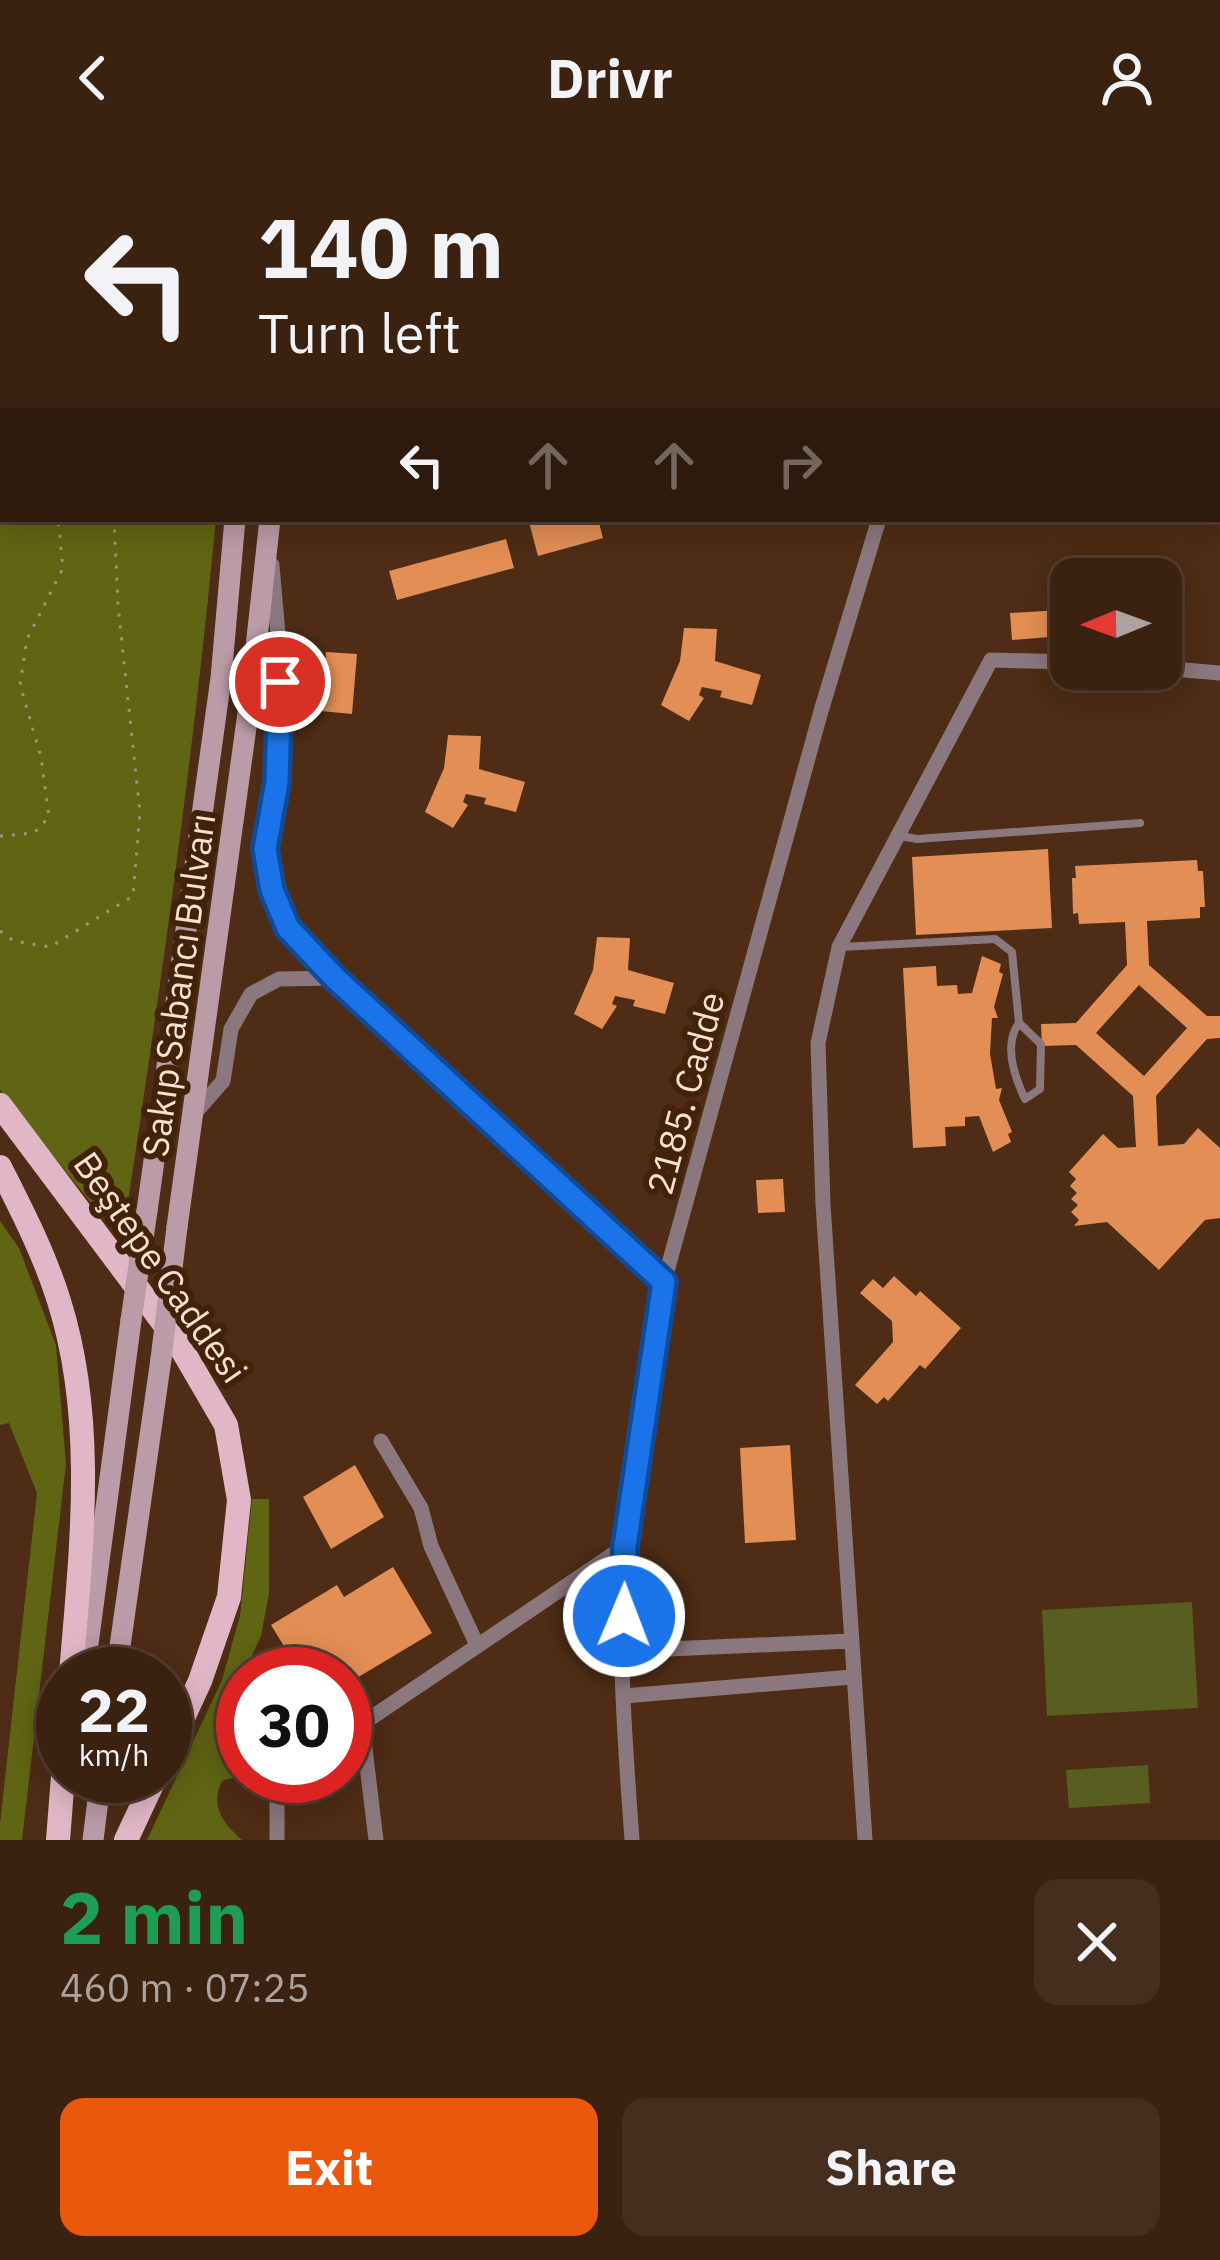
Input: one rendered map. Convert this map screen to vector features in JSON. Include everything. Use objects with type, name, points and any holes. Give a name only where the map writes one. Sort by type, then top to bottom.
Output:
[{"type":"main road","name":"Sakıp Sabancı Bulvarı","points":[[88,1647],[221,678],[235,522]]},
{"type":"main road","name":"Sakıp Sabancı Bulvarı","points":[[120,1647],[270,527]]},
{"type":"main road","name":"Beştepe Caddesi","points":[[0,1105],[177,1341],[226,1425],[239,1500],[229,1597],[192,1699]]},
{"type":"main road","points":[[0,1167],[43,1252],[73,1356],[82,1430],[82,1510],[73,1647]]},
{"type":"main road","points":[[60,1840],[64,1803]]},
{"type":"main road","points":[[93,1840],[98,1803]]},
{"type":"main road","points":[[127,1840],[144,1803]]},
{"type":"street","name":"2185. Cadde","points":[[632,1840],[624,1696],[625,1546],[664,1282],[820,711],[878,522]]},
{"type":"street","points":[[270,527],[281,713],[277,782],[265,849],[272,890],[288,928],[335,978],[664,1282]]},
{"type":"street","points":[[865,1840],[823,1204],[818,1043],[839,947],[991,660],[1050,661]]},
{"type":"street","points":[[1182,670],[1220,673]]},
{"type":"street","points":[[194,1114],[223,1081],[231,1029],[251,994],[279,979],[335,978]]},
{"type":"street","points":[[381,1441],[421,1508],[430,1546],[477,1645]]},
{"type":"street","points":[[372,1717],[625,1546]]},
{"type":"street","points":[[623,1652],[850,1641]]},
{"type":"street","points":[[624,1696],[852,1677]]},
{"type":"street","points":[[277,1803],[278,1840]]},
{"type":"street","points":[[372,1803],[376,1840]]},
{"type":"lane","points":[[898,835],[917,839],[1140,823]]},
{"type":"lane","points":[[839,947],[995,939],[1012,952],[1019,1023],[1012,1034],[1014,1075],[1025,1099],[1040,1089],[1041,1044],[1019,1023]]},
{"type":"path","points":[[0,836],[34,832],[50,817],[41,757],[20,686],[27,639],[63,568],[58,522]]},
{"type":"path","points":[[0,931],[14,941],[50,947],[133,896],[140,812],[118,606],[114,522]]},
{"type":"green space","points":[[0,522],[216,522],[174,880],[122,1241],[0,1090]]},
{"type":"green space","points":[[0,1221],[19,1248],[56,1345],[66,1464],[45,1647],[36,1647],[36,1720],[22,1840],[0,1840],[0,1823],[37,1493],[9,1423],[0,1425]]},
{"type":"green space","points":[[252,1499],[269,1499],[269,1593],[256,1647],[231,1647],[240,1616]]},
{"type":"green space","points":[[1192,1602],[1198,1708],[1047,1716],[1042,1610]]},
{"type":"green space","points":[[216,1693],[216,1803],[224,1821],[242,1840],[147,1840],[164,1803],[192,1803],[192,1744]]},
{"type":"green space","points":[[1148,1765],[1150,1803],[1069,1808],[1066,1770]]},
{"type":"building","points":[[529,522],[599,522],[603,538],[538,556]]},
{"type":"building","points":[[506,539],[514,568],[397,600],[389,571]]},
{"type":"building","points":[[1050,611],[1050,637],[1012,640],[1010,613]]},
{"type":"building","points":[[684,628],[717,629],[715,661],[761,675],[752,705],[702,687],[699,695],[704,698],[689,721],[661,705],[680,661]]},
{"type":"building","points":[[326,652],[357,654],[352,714],[321,711]]},
{"type":"building","points":[[448,735],[481,736],[479,769],[525,782],[516,812],[466,794],[463,802],[468,805],[453,828],[425,812],[444,768]]},
{"type":"building","points":[[1048,849],[1052,928],[916,935],[912,857]]},
{"type":"building","points":[[1197,860],[1198,871],[1203,871],[1205,907],[1200,907],[1200,918],[1147,921],[1149,965],[1207,1016],[1220,1016],[1220,1038],[1207,1039],[1156,1096],[1158,1146],[1184,1144],[1198,1128],[1220,1148],[1220,1218],[1205,1220],[1159,1270],[1107,1222],[1074,1226],[1079,1220],[1071,1212],[1078,1205],[1071,1199],[1077,1193],[1070,1186],[1076,1179],[1069,1172],[1103,1134],[1118,1148],[1136,1147],[1133,1096],[1076,1045],[1042,1046],[1041,1024],[1076,1023],[1127,965],[1125,922],[1079,924],[1078,913],[1073,914],[1075,866]],"holes":[[[1139,985],[1187,1028],[1144,1076],[1096,1033]]]},
{"type":"building","points":[[597,937],[630,938],[628,970],[674,983],[665,1014],[615,996],[612,1004],[617,1006],[602,1029],[574,1014],[593,970]]},
{"type":"building","points":[[982,956],[1001,964],[1003,974],[994,1007],[998,1018],[992,1018],[990,1054],[996,1089],[1002,1088],[999,1100],[1012,1132],[1008,1134],[1011,1142],[993,1152],[979,1116],[965,1117],[965,1126],[945,1127],[946,1146],[913,1148],[903,968],[936,966],[937,986],[957,985],[958,994],[972,993]]},
{"type":"building","points":[[783,1179],[785,1212],[758,1213],[756,1180]]},
{"type":"building","points":[[894,1276],[916,1296],[920,1291],[961,1328],[925,1369],[920,1365],[888,1401],[884,1397],[877,1404],[855,1385],[893,1342],[892,1321],[860,1293],[873,1279],[883,1288]]},
{"type":"building","points":[[790,1445],[796,1540],[745,1543],[740,1448]]},
{"type":"building","points":[[355,1465],[384,1517],[331,1549],[303,1497]]},
{"type":"building","points":[[393,1567],[432,1633],[372,1669],[372,1647],[284,1647],[271,1625],[337,1585],[344,1597]]},
{"type":"route","points":[[280,682],[277,782],[265,849],[272,890],[288,928],[335,978],[664,1282],[625,1546],[624,1616]]}]
